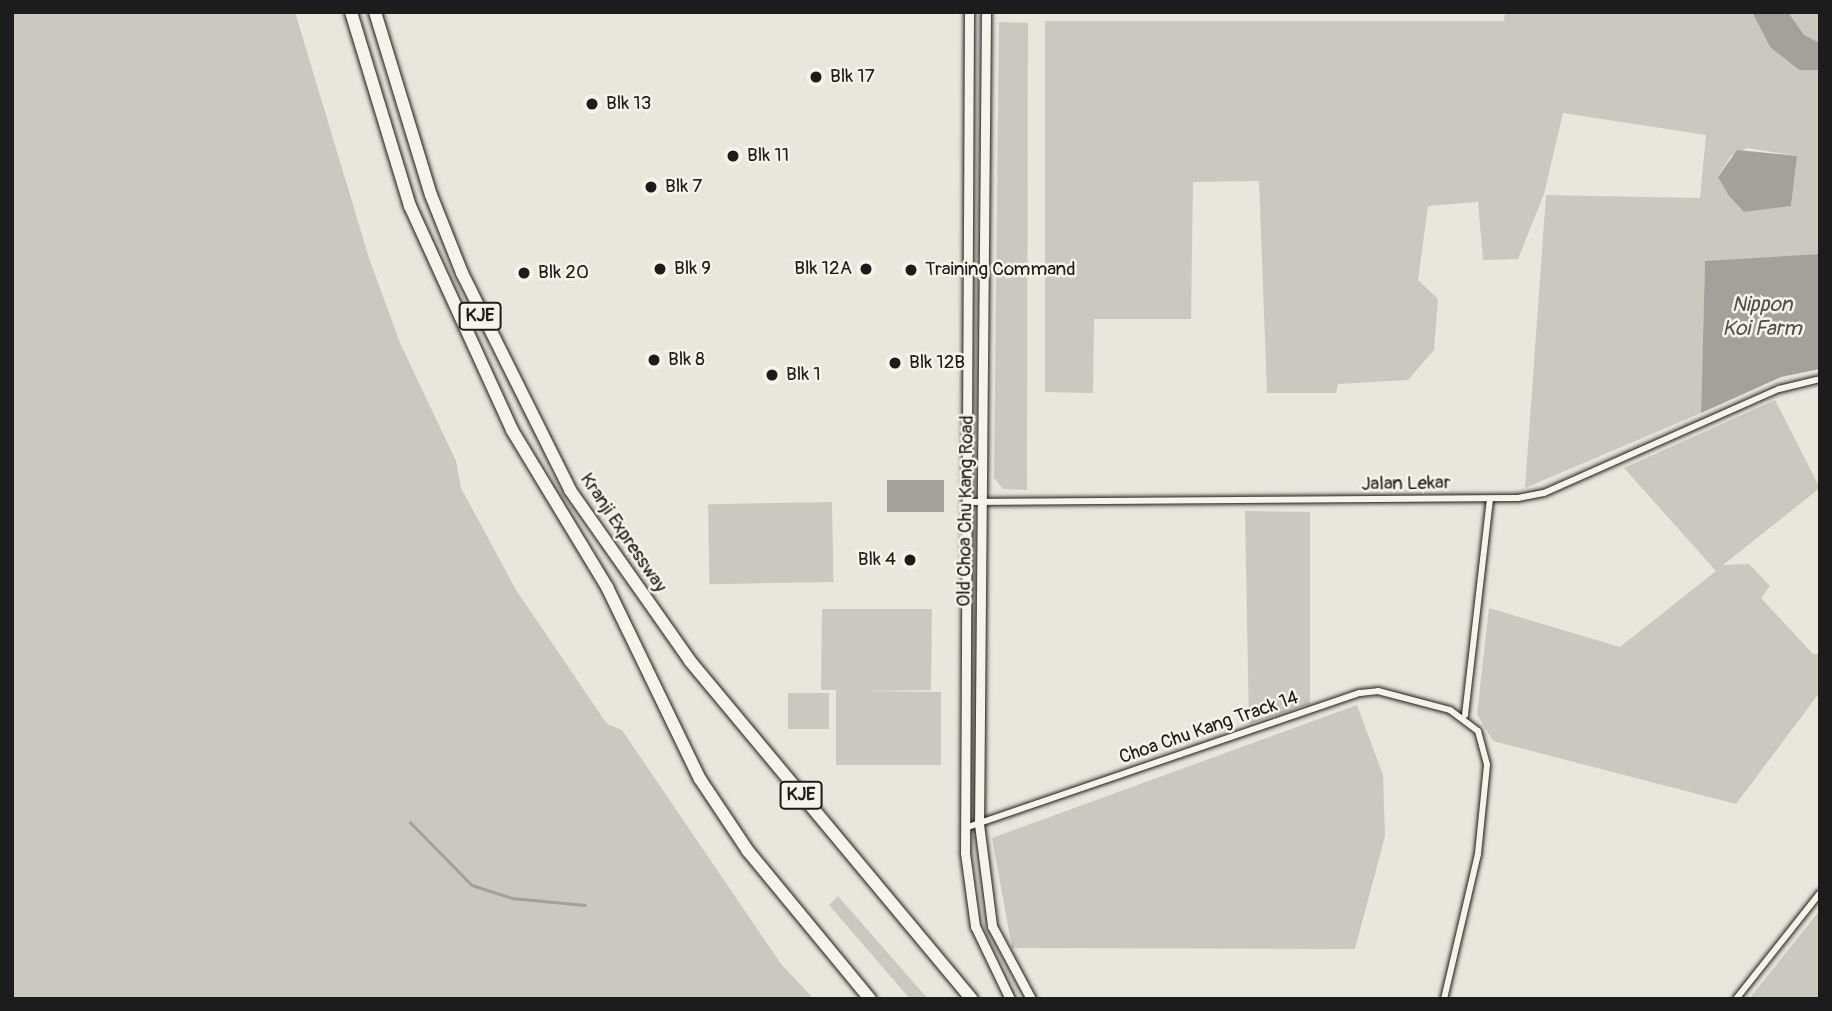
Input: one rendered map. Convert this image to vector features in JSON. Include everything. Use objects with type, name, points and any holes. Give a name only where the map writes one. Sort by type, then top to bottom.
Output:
[{"type":"highway","name":"KJE","points":[[351,12],[410,206],[512,430],[607,587],[700,779],[748,851],[870,999]]},
{"type":"highway","name":"Kranji Expressway","points":[[375,12],[431,195],[462,273],[570,490],[690,662],[972,999]]},
{"type":"main road","name":"Old Choa Chu Kang Road","points":[[969,12],[965,828],[975,926],[1010,999]]},
{"type":"main road","name":"Old Choa Chu Kang Road","points":[[986,12],[986,502],[979,824],[992,926],[1031,999]]},
{"type":"main road","points":[[970,222],[988,211]]},
{"type":"street","name":"Jalan Lekar","points":[[968,502],[1490,499],[1544,493],[1779,389],[1820,379]]},
{"type":"street","points":[[1444,999],[1476,863],[1487,765],[1478,731],[1465,715],[1490,499]]},
{"type":"street","name":"Choa Chu Kang Track 14","points":[[965,828],[1360,693],[1378,691],[1465,715]]},
{"type":"street","points":[[1736,999],[1820,893]]},
{"type":"shaded area","points":[[12,12],[295,12],[369,258],[400,343],[456,461],[461,488],[516,590],[607,724],[622,730],[781,964],[814,999],[12,999]]},
{"type":"shaded area","points":[[1505,12],[1752,12],[1770,47],[1799,70],[1820,70],[1820,254],[1705,262],[1701,413],[1525,488],[1546,195],[1700,198],[1706,135],[1563,113],[1544,194],[1518,259],[1483,260],[1478,202],[1428,206],[1418,280],[1438,299],[1434,350],[1408,380],[1338,384],[1336,393],[1267,393],[1259,181],[1193,182],[1191,319],[1094,319],[1093,393],[1045,392],[1045,21],[1504,21]],"holes":[[[1747,148],[1797,156],[1791,206],[1744,212],[1729,196],[1718,176],[1731,156]]]},
{"type":"shaded area","points":[[1788,12],[1820,12],[1820,43],[1804,35]]},
{"type":"shaded area","points":[[999,22],[1028,23],[1027,490],[1003,489],[994,478]]},
{"type":"shaded area","points":[[1775,400],[1820,488],[1723,565],[1749,564],[1770,586],[1761,598],[1813,654],[1820,654],[1820,692],[1736,804],[1493,741],[1477,714],[1489,608],[1620,647],[1716,571],[1624,468]]},
{"type":"shaded area","points":[[832,502],[833,582],[709,584],[708,504]]},
{"type":"shaded area","points":[[1245,511],[1310,512],[1310,704],[1249,724]]},
{"type":"shaded area","points":[[822,609],[932,609],[931,690],[864,691],[941,692],[941,765],[836,765],[836,690],[821,690]]},
{"type":"shaded area","points":[[788,693],[829,693],[829,729],[788,729]]},
{"type":"shaded area","points":[[1357,705],[1383,775],[1385,836],[1355,949],[1012,948],[992,838]]},
{"type":"shaded area","points":[[838,896],[928,999],[910,999],[829,905]]},
{"type":"shaded area","points":[[1820,910],[1820,999],[1749,999]]},
{"type":"water","points":[[1752,12],[1788,12],[1804,35],[1820,43],[1820,70],[1799,70],[1770,47]]},
{"type":"water","points":[[1737,150],[1797,156],[1791,206],[1744,212],[1729,196],[1718,177]]},
{"type":"water","name":"Nippon Koi Farm","points":[[1820,254],[1820,369],[1781,377],[1701,413],[1705,261]]},
{"type":"water","points":[[887,480],[944,480],[944,512],[887,512]]},
{"type":"waterway","points":[[410,822],[472,885],[512,898],[585,905]]},
{"type":"place","name":"Blk 17","points":[[816,77]]},
{"type":"place","name":"Blk 13","points":[[592,104]]},
{"type":"place","name":"Blk 11","points":[[733,156]]},
{"type":"place","name":"Blk 7","points":[[651,187]]},
{"type":"place","name":"Blk 9","points":[[660,269]]},
{"type":"place","name":"Blk 12A","points":[[866,269]]},
{"type":"place","name":"Training Command","points":[[911,270]]},
{"type":"place","name":"Blk 20","points":[[524,273]]},
{"type":"place","name":"Blk 8","points":[[654,360]]},
{"type":"place","name":"Blk 12B","points":[[895,363]]},
{"type":"place","name":"Blk 1","points":[[772,375]]},
{"type":"place","name":"Blk 4","points":[[910,560]]}]
